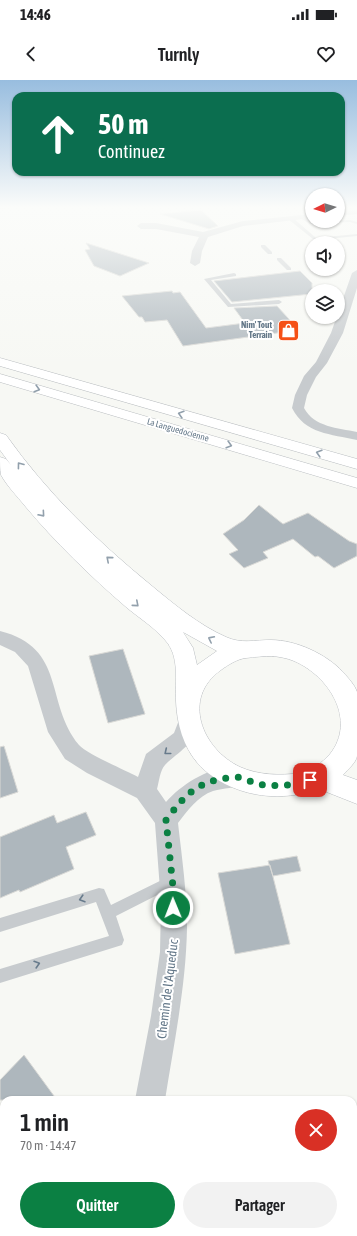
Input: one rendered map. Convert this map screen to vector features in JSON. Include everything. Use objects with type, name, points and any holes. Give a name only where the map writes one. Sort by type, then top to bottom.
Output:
[{"type":"main road","name":"La Languedocienne","points":[[0,362],[357,464]]},
{"type":"main road","name":"La Languedocienne","points":[[0,378],[357,483]]},
{"type":"main road","points":[[0,438],[26,475],[61,515],[142,588],[203,635],[235,649],[274,648],[299,654],[322,666],[340,683],[352,703],[356,727],[351,746],[338,764],[319,777],[300,784],[279,786],[257,784],[236,777],[218,766],[204,753],[194,737],[188,712],[186,660],[180,644],[174,635],[126,596],[78,552],[32,503],[0,462]]},
{"type":"main road","points":[[188,712],[192,689],[200,676],[213,663],[230,654],[248,649]]},
{"type":"main road","points":[[319,777],[357,792]]},
{"type":"street","points":[[357,273],[337,333],[321,363],[310,376],[299,400],[298,408],[301,415],[313,425],[357,436]]},
{"type":"street","points":[[0,638],[8,639],[18,644],[33,658],[37,664],[58,732],[73,753],[95,766],[146,791],[166,820],[180,801],[195,789],[212,781],[236,777]]},
{"type":"street","points":[[146,791],[154,761],[181,739],[186,731],[188,712]]},
{"type":"street","name":"Chemin de l'Aqueduc","points":[[151,1096],[167,1003],[174,931],[172,881],[166,820]]},
{"type":"lane","points":[[281,261],[289,269]]},
{"type":"lane","points":[[234,276],[207,279],[230,306],[279,302]]},
{"type":"lane","points":[[108,912],[172,881]]},
{"type":"lane","points":[[0,925],[99,894],[108,912],[117,940],[0,976]]},
{"type":"building","points":[[91,261],[143,261],[149,263],[120,276],[94,266]]},
{"type":"building","points":[[300,271],[312,284],[305,284],[305,295],[232,302],[214,281]]},
{"type":"building","points":[[172,291],[173,293],[180,292],[206,328],[245,323],[234,308],[277,306],[299,330],[183,346],[167,320],[145,322],[122,296]]},
{"type":"building","points":[[259,505],[283,524],[308,513],[349,541],[357,544],[357,556],[334,568],[318,556],[315,557],[293,539],[263,552],[268,558],[244,568],[229,554],[238,550],[223,534],[244,520]]},
{"type":"building","points":[[123,649],[145,714],[108,723],[89,656]]},
{"type":"building","points":[[4,746],[18,792],[0,798],[0,747]]},
{"type":"building","points":[[86,812],[96,835],[66,847],[74,869],[20,892],[19,890],[0,898],[0,837],[54,815],[57,823]]},
{"type":"building","points":[[297,856],[301,871],[273,876],[268,861]]},
{"type":"building","points":[[270,865],[290,944],[235,954],[218,873]]},
{"type":"building","points":[[24,1055],[54,1096],[0,1096],[0,1080]]},
{"type":"place","name":"Nim' Tout Terrain","points":[[288,330]]},
{"type":"route","points":[[173,908],[173,887],[166,820],[180,801],[204,784],[212,781],[236,777],[257,784],[279,786],[300,784],[310,780]]}]
